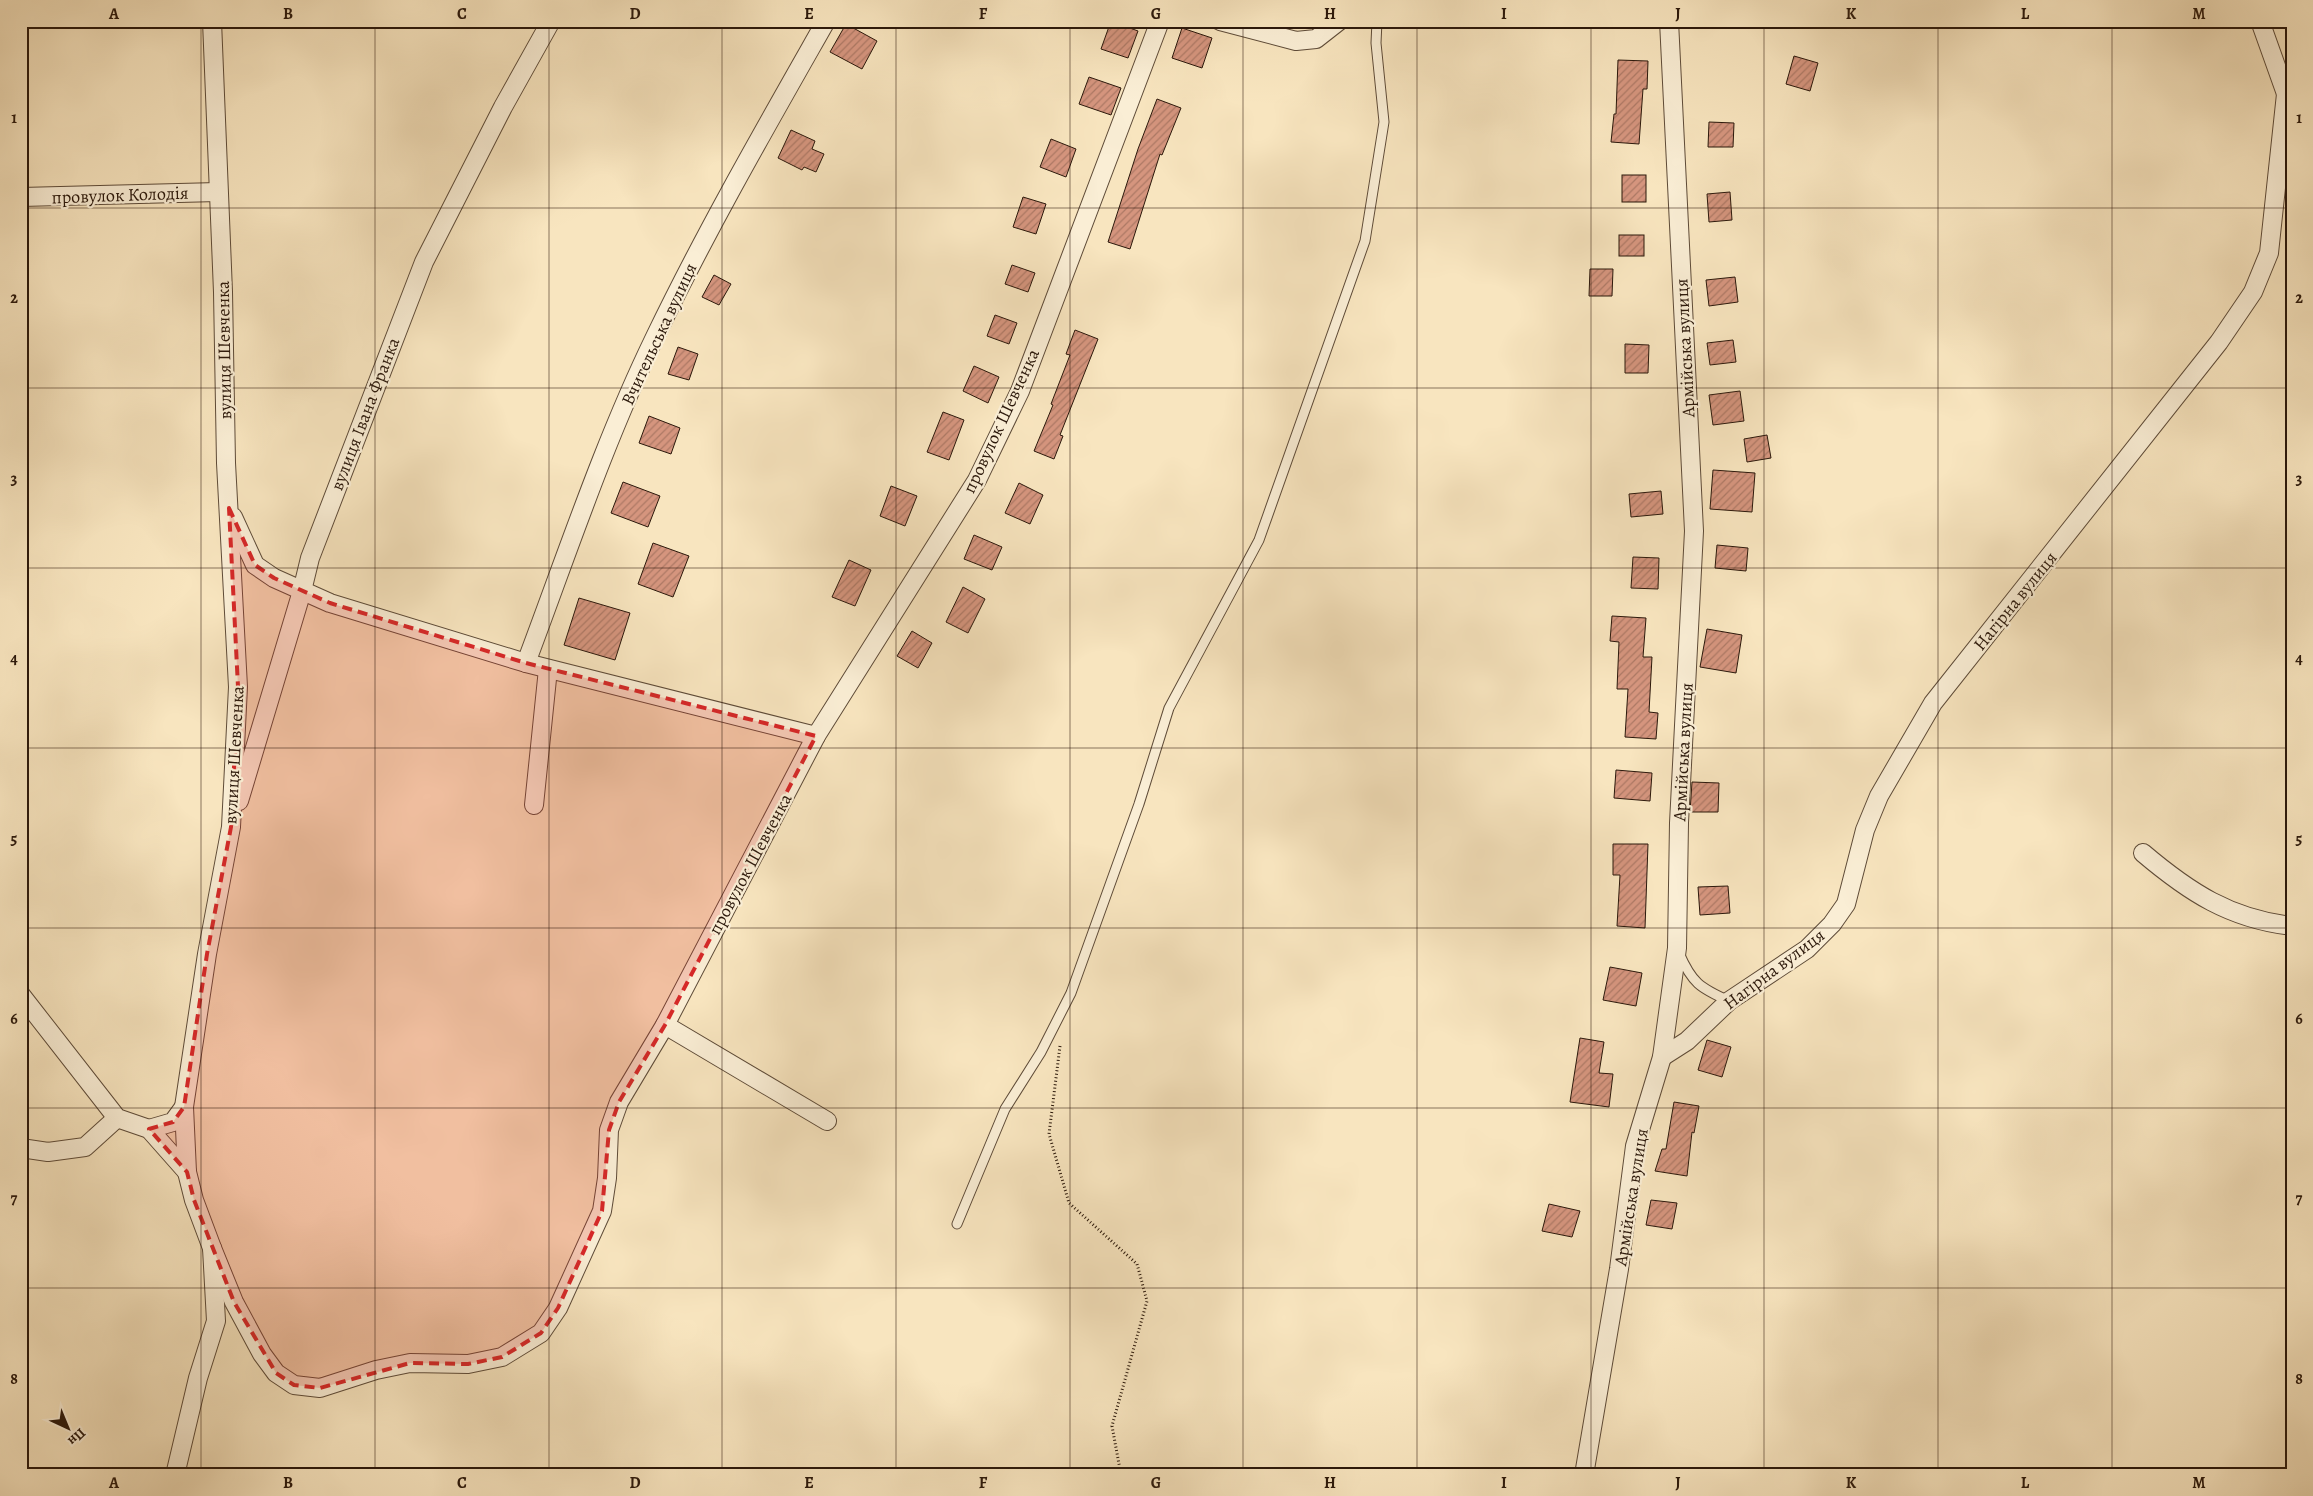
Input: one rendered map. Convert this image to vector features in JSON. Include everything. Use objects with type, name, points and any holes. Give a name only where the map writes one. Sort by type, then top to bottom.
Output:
[{"type":"street","name":"вулиця Шевченка","points":[[175,1475],[198,1378],[216,1321],[212,1248],[194,1200],[187,1172],[184,1106],[207,954],[231,827],[238,687],[229,508],[223,292],[212,21]]},
{"type":"street","name":"вулиця Івана Франка","points":[[231,827],[302,591],[310,558],[424,262],[503,107],[551,21]]},
{"type":"street","name":"Вчительська вулиця","points":[[526,663],[604,455],[654,338],[715,219],[826,21]]},
{"type":"street","name":"провулок Шевченка","points":[[212,1248],[234,1302],[262,1354],[276,1373],[294,1384],[320,1388],[376,1370],[410,1363],[468,1364],[502,1358],[541,1332],[558,1308],[602,1211],[607,1178],[610,1130],[618,1102],[665,1025],[816,736],[977,480],[1020,391],[1160,21]]},
{"type":"street","points":[[1220,21],[1296,41],[1316,39],[1339,21]]},
{"type":"street","name":"Армійська вулиця","points":[[1584,1475],[1619,1268],[1636,1146],[1662,1056],[1677,948],[1678,823],[1694,531],[1669,21]]},
{"type":"street","points":[[2260,21],[2289,102]]},
{"type":"street","name":"Нагірна вулиця","points":[[1662,1056],[1687,1041],[1729,1001],[1807,949],[1832,924],[1846,904],[1865,830],[1879,796],[1933,703],[2219,342],[2253,292],[2268,253],[2289,102]]},
{"type":"street","name":"провулок Колодія","points":[[21,197],[218,192]]},
{"type":"street","points":[[229,508],[255,565],[274,578],[330,603],[526,663],[816,736]]},
{"type":"street","points":[[534,805],[548,669]]},
{"type":"street","points":[[2143,853],[2169,875],[2197,894],[2227,909],[2258,921],[2292,926]]},
{"type":"street","points":[[21,995],[117,1118],[149,1129],[187,1172]]},
{"type":"street","points":[[665,1025],[827,1121]]},
{"type":"street","points":[[149,1129],[173,1122],[184,1106]]},
{"type":"street","points":[[21,1148],[48,1152],[85,1147],[117,1118]]},
{"type":"lane","points":[[957,1224],[1005,1109],[1041,1052],[1071,993],[1139,804],[1170,708],[1259,540],[1365,241],[1384,122],[1376,43],[1377,21]]},
{"type":"lane","points":[[1677,948],[1688,975],[1705,990],[1729,1001]]},
{"type":"path","points":[[1062,1040],[1049,1134],[1069,1203],[1137,1264],[1147,1302],[1112,1426],[1121,1475]]},
{"type":"highlighted area","points":[[229,508],[255,565],[274,578],[330,603],[526,663],[816,736],[665,1025],[619,1102],[609,1130],[602,1211],[558,1308],[541,1333],[502,1357],[468,1364],[410,1363],[320,1388],[294,1385],[276,1373],[234,1302],[194,1200],[187,1172],[149,1129],[173,1122],[184,1107],[207,954],[231,827],[238,687]]},
{"type":"building","points":[[1111,21],[1138,31],[1128,58],[1101,49]]},
{"type":"building","points":[[846,24],[877,41],[862,69],[830,52]]},
{"type":"building","points":[[1182,28],[1212,38],[1202,68],[1172,58]]},
{"type":"building","points":[[1794,56],[1818,63],[1810,91],[1786,84]]},
{"type":"building","points":[[1618,60],[1648,61],[1647,89],[1643,89],[1639,144],[1611,142],[1614,114],[1616,114]]},
{"type":"building","points":[[1089,77],[1121,88],[1111,115],[1079,104]]},
{"type":"building","points":[[1157,99],[1181,108],[1162,155],[1160,154],[1130,249],[1108,242],[1138,149]]},
{"type":"building","points":[[1709,122],[1734,123],[1733,147],[1708,147]]},
{"type":"building","points":[[791,130],[815,141],[812,149],[824,154],[816,172],[804,167],[802,170],[778,158]]},
{"type":"building","points":[[1051,139],[1076,149],[1066,177],[1040,167]]},
{"type":"building","points":[[1622,175],[1646,175],[1646,202],[1622,202]]},
{"type":"building","points":[[1730,192],[1732,220],[1709,222],[1707,194]]},
{"type":"building","points":[[1023,197],[1046,204],[1036,234],[1013,227]]},
{"type":"building","points":[[1619,235],[1644,235],[1644,256],[1619,256]]},
{"type":"building","points":[[1012,265],[1035,273],[1028,292],[1005,284]]},
{"type":"building","points":[[1590,269],[1613,269],[1612,296],[1589,296]]},
{"type":"building","points":[[714,275],[731,284],[719,305],[702,297]]},
{"type":"building","points":[[1735,277],[1738,302],[1709,306],[1706,280]]},
{"type":"building","points":[[995,315],[1017,323],[1009,344],[987,336]]},
{"type":"building","points":[[1075,330],[1098,339],[1060,435],[1063,436],[1054,459],[1034,451],[1053,405],[1051,404],[1070,355],[1066,354]]},
{"type":"building","points":[[1733,340],[1736,362],[1710,365],[1707,343]]},
{"type":"building","points":[[1625,344],[1649,345],[1648,373],[1625,373]]},
{"type":"building","points":[[678,347],[698,354],[689,380],[668,374]]},
{"type":"building","points":[[974,366],[999,377],[988,403],[963,391]]},
{"type":"building","points":[[1740,391],[1744,421],[1713,425],[1709,395]]},
{"type":"building","points":[[943,412],[964,420],[949,460],[927,452]]},
{"type":"building","points":[[649,416],[680,428],[671,454],[639,443]]},
{"type":"building","points":[[1767,435],[1771,458],[1747,462],[1744,439]]},
{"type":"building","points":[[1713,470],[1755,473],[1752,512],[1710,509]]},
{"type":"building","points":[[623,482],[660,496],[648,527],[611,513]]},
{"type":"building","points":[[1019,483],[1043,495],[1030,524],[1005,513]]},
{"type":"building","points":[[891,486],[917,496],[905,526],[880,516]]},
{"type":"building","points":[[1661,491],[1663,514],[1631,517],[1629,494]]},
{"type":"building","points":[[974,535],[1002,547],[992,570],[964,559]]},
{"type":"building","points":[[653,543],[689,556],[673,597],[638,584]]},
{"type":"building","points":[[1717,545],[1748,548],[1746,571],[1715,568]]},
{"type":"building","points":[[1633,557],[1659,558],[1658,589],[1631,588]]},
{"type":"building","points":[[849,560],[871,570],[855,606],[832,597]]},
{"type":"building","points":[[963,587],[985,599],[968,633],[946,622]]},
{"type":"building","points":[[579,598],[630,613],[615,660],[564,645]]},
{"type":"building","points":[[1612,616],[1646,618],[1643,657],[1652,657],[1649,712],[1658,713],[1656,739],[1625,737],[1628,689],[1617,689],[1619,642],[1610,641]]},
{"type":"building","points":[[1707,629],[1742,635],[1736,673],[1700,667]]},
{"type":"building","points":[[912,631],[932,643],[918,668],[897,656]]},
{"type":"building","points":[[1616,770],[1652,773],[1650,801],[1614,798]]},
{"type":"building","points":[[1692,782],[1719,783],[1718,812],[1690,812]]},
{"type":"building","points":[[1613,844],[1648,844],[1645,928],[1617,926],[1620,875],[1613,875]]},
{"type":"building","points":[[1728,886],[1730,913],[1700,915],[1698,887]]},
{"type":"building","points":[[1610,967],[1642,973],[1636,1006],[1603,1000]]},
{"type":"building","points":[[1580,1038],[1604,1042],[1599,1073],[1613,1074],[1609,1107],[1570,1102]]},
{"type":"building","points":[[1707,1040],[1731,1047],[1722,1077],[1698,1070]]},
{"type":"building","points":[[1674,1102],[1699,1106],[1694,1133],[1692,1132],[1687,1176],[1655,1171],[1662,1149],[1666,1149]]},
{"type":"building","points":[[1651,1200],[1677,1203],[1672,1229],[1646,1225]]},
{"type":"building","points":[[1549,1204],[1580,1211],[1572,1237],[1542,1231]]}]
